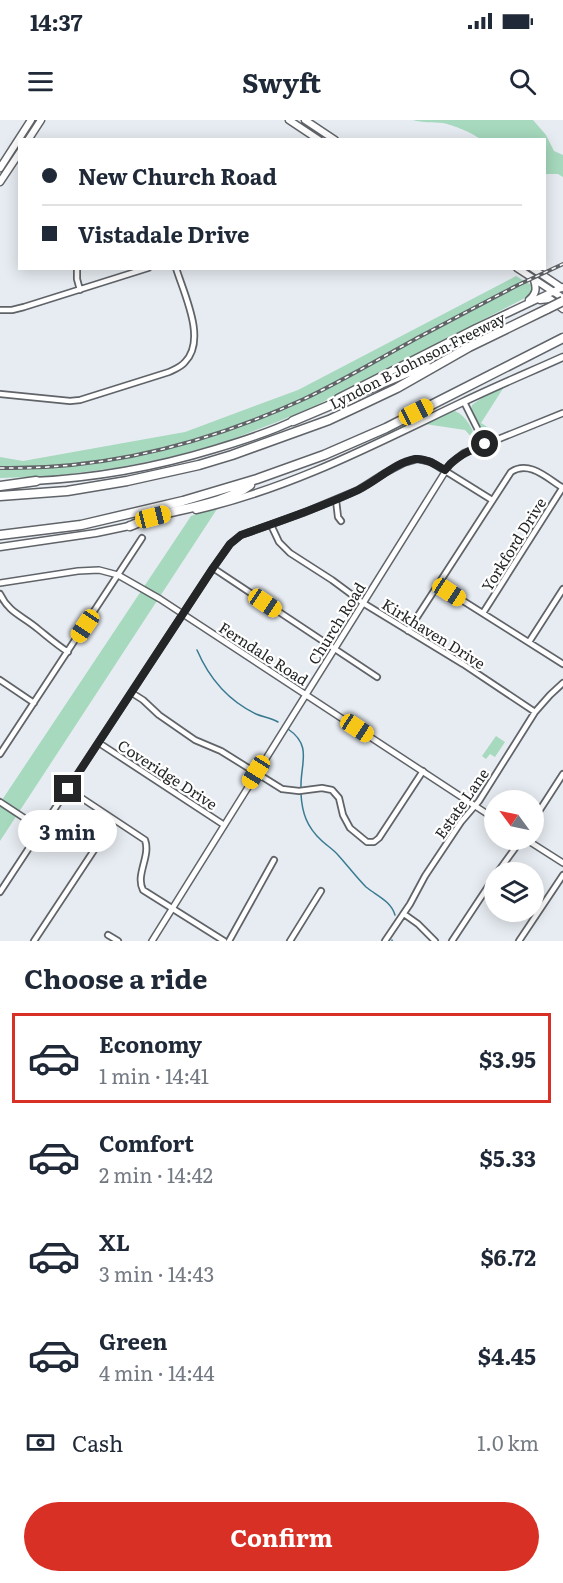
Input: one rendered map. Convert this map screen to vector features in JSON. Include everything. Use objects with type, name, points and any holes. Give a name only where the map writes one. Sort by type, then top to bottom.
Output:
[{"type":"highway","name":"Lyndon B Johnson Freeway","points":[[0,496],[67,491],[127,481],[199,465],[257,447],[329,420],[397,388],[469,347],[563,300]]},
{"type":"highway","points":[[0,535],[81,525],[183,501],[257,479],[324,455],[386,428],[563,338]]},
{"type":"highway","points":[[293,421],[411,371],[435,366]]},
{"type":"highway","points":[[130,526],[153,517],[240,492],[257,479]]},
{"type":"highway","points":[[0,486],[36,481]]},
{"type":"main road","points":[[19,138],[31,120]]},
{"type":"main road","points":[[29,138],[41,120]]},
{"type":"main road","points":[[289,120],[316,138]]},
{"type":"main road","points":[[305,120],[330,138]]},
{"type":"main road","points":[[0,168],[18,140]]},
{"type":"main road","points":[[0,182],[18,155]]},
{"type":"main road","points":[[520,270],[563,300]]},
{"type":"main road","points":[[0,482],[110,474],[180,459],[242,441],[293,421],[562,287],[535,270]]},
{"type":"main road","points":[[520,307],[535,293],[534,279]]},
{"type":"main road","points":[[533,301],[550,299],[563,309]]},
{"type":"main road","points":[[0,547],[96,533],[225,504],[298,479],[352,456],[563,357]]},
{"type":"street","points":[[77,270],[80,290]]},
{"type":"street","points":[[0,310],[12,310],[142,270]]},
{"type":"street","points":[[0,394],[80,400],[169,372],[185,363],[191,354],[195,339],[194,323],[177,270]]},
{"type":"street","points":[[464,402],[485,444]]},
{"type":"street","points":[[445,470],[460,456],[563,413]]},
{"type":"street","points":[[0,892],[213,568],[235,539],[363,488],[385,473],[410,461],[424,459],[492,500]]},
{"type":"street","points":[[408,631],[507,476],[515,469],[527,467],[563,488]]},
{"type":"street","name":"Church Road","points":[[152,941],[426,504],[445,470]]},
{"type":"street","name":"Yorkford Drive","points":[[483,613],[563,488]]},
{"type":"street","points":[[336,500],[338,517],[341,521]]},
{"type":"street","name":"Kirkhaven Drive","points":[[271,525],[279,542],[286,550],[363,603],[463,664],[535,712]]},
{"type":"street","points":[[0,754],[2,747],[34,703],[142,538]]},
{"type":"street","points":[[213,568],[377,677]]},
{"type":"street","name":"Ferndale Road","points":[[0,583],[90,570],[108,571],[118,575],[183,614],[484,812]]},
{"type":"street","points":[[438,585],[563,664]]},
{"type":"street","points":[[529,642],[563,589]]},
{"type":"street","points":[[0,594],[10,609],[68,652]]},
{"type":"street","points":[[0,680],[34,703]]},
{"type":"street","name":"Estate Lane","points":[[385,941],[404,914],[425,876],[461,822],[479,801],[535,712],[563,683]]},
{"type":"street","points":[[132,693],[195,740],[221,751],[277,786],[299,791],[332,790],[339,798],[342,815],[350,828],[360,838],[370,843],[379,838],[423,771]]},
{"type":"street","name":"Coveridge Drive","points":[[99,743],[224,825]]},
{"type":"street","points":[[544,803],[563,774]]},
{"type":"street","points":[[68,789],[145,840],[147,848],[140,884],[143,890],[224,941]]},
{"type":"street","points":[[0,802],[42,829]]},
{"type":"street","points":[[34,941],[114,820]]},
{"type":"street","points":[[543,850],[563,863]]},
{"type":"street","points":[[230,941],[274,860]]},
{"type":"street","points":[[519,941],[563,875]]},
{"type":"street","points":[[290,941],[321,891]]},
{"type":"street","points":[[452,941],[484,892]]},
{"type":"street","points":[[404,914],[435,941]]},
{"type":"street","points":[[108,935],[118,941]]},
{"type":"green space","points":[[413,120],[533,120],[546,135],[554,151],[563,155],[563,177],[558,174],[546,174],[546,138],[478,138],[447,124]]},
{"type":"green space","points":[[516,276],[533,286],[534,290],[529,296],[315,406],[277,422],[225,442],[167,458],[54,476],[0,478],[0,457],[23,461],[185,432],[298,390]]},
{"type":"green space","points":[[504,387],[481,423],[497,433],[487,435],[478,426],[471,409],[472,405]]},
{"type":"green space","points":[[455,411],[469,424],[477,443],[465,430],[425,424]]},
{"type":"green space","points":[[219,506],[0,841],[0,803],[191,516]]},
{"type":"green space","points":[[496,736],[505,742],[495,757],[490,754],[486,759],[482,756]]},
{"type":"waterway","points":[[197,650],[207,670],[221,688],[246,709],[278,722]]},
{"type":"waterway","points":[[288,729],[296,735],[303,749],[301,788]]},
{"type":"waterway","points":[[301,794],[304,813],[312,830],[366,887],[387,902],[395,915]]},
{"type":"railway","points":[[0,468],[40,467],[117,459],[156,451],[231,429],[319,392],[493,298],[563,264]]},
{"type":"route","points":[[68,789],[213,568],[235,539],[336,500],[404,463],[424,459],[445,470],[464,453],[485,444]]}]
